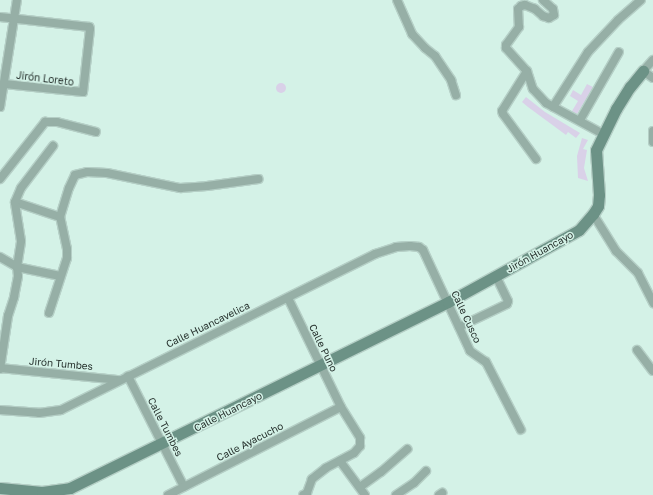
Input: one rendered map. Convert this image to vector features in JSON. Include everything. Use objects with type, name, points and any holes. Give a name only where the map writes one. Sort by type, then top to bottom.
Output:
[{"type":"street","points":[[0,107],[17,0]]},
{"type":"street","points":[[397,0],[412,34],[435,56],[451,80],[456,95]]},
{"type":"street","points":[[543,0],[553,9],[554,15],[550,18],[544,16],[535,9],[525,5],[521,6],[518,9],[519,27],[506,45],[506,48],[527,71],[533,88],[546,103],[580,120],[603,134]]},
{"type":"street","points":[[553,107],[588,52],[618,20],[641,0]]},
{"type":"street","points":[[0,17],[14,19]]},
{"type":"street","name":"Jirón Loreto","points":[[4,84],[82,92],[90,29],[89,27],[14,19]]},
{"type":"street","points":[[580,120],[619,52]]},
{"type":"street","points":[[653,60],[643,72],[653,78]]},
{"type":"street","points":[[527,71],[502,111],[502,114],[536,159]]},
{"type":"street","name":"Jirón Huancayo","points":[[448,302],[579,230],[593,214],[598,206],[599,195],[596,150],[616,109],[630,87],[643,72]]},
{"type":"street","points":[[0,179],[45,122],[57,122],[96,132]]},
{"type":"street","points":[[653,131],[653,142]]},
{"type":"street","points":[[0,369],[5,332],[18,276],[17,267],[21,241],[16,202],[21,188],[53,146]]},
{"type":"street","points":[[49,313],[67,258],[67,249],[60,217],[69,188],[76,175],[87,172],[107,173],[180,188],[259,180]]},
{"type":"street","points":[[16,202],[60,217]]},
{"type":"street","points":[[593,214],[616,251],[638,273],[653,303]]},
{"type":"street","name":"Calle Huancavelica","points":[[0,410],[40,413],[53,412],[65,408],[380,251],[403,246],[416,246],[423,250]]},
{"type":"street","name":"Calle Cusco","points":[[423,250],[470,350],[486,362],[521,430]]},
{"type":"street","points":[[0,257],[17,267],[60,276]]},
{"type":"street","points":[[459,327],[507,304],[508,301],[496,276]]},
{"type":"street","name":"Calle Puno","points":[[288,298],[319,366],[360,438],[360,446],[340,462]]},
{"type":"street","name":"Calle Huancayo","points":[[0,488],[42,492],[66,490],[448,302]]},
{"type":"street","points":[[637,350],[653,371]]},
{"type":"street","name":"Jirón Tumbes","points":[[0,369],[120,380]]},
{"type":"street","name":"Calle Tumbes","points":[[128,376],[184,487]]},
{"type":"street","name":"Calle Ayacucho","points":[[168,495],[341,407]]},
{"type":"street","points":[[360,487],[381,472],[407,449]]},
{"type":"street","points":[[302,495],[307,493],[312,479],[326,468],[340,462],[365,495]]},
{"type":"street","points":[[396,495],[426,471]]},
{"type":"building","points":[[281,83],[286,88],[281,93],[276,88]]},
{"type":"building","points":[[587,84],[593,87],[577,114],[572,111],[578,101],[570,96],[573,90],[581,95]]},
{"type":"building","points":[[526,97],[545,112],[580,133],[576,138],[568,132],[566,135],[522,102]]},
{"type":"building","points":[[582,138],[588,140],[583,149],[587,150],[584,168],[588,181],[578,178],[577,156]]}]
